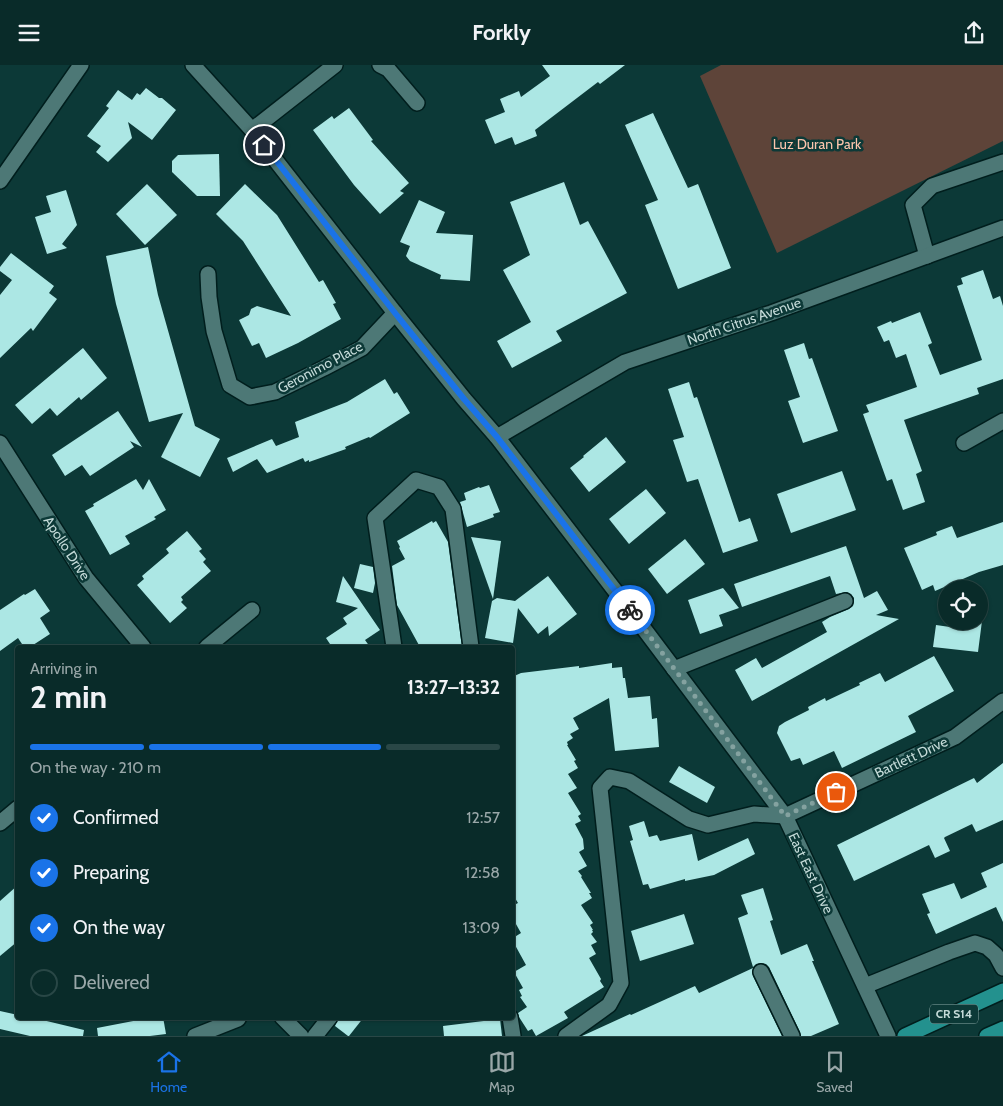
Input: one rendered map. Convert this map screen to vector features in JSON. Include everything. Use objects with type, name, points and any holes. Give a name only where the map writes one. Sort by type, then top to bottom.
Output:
[{"type":"main road","name":"CR S14","points":[[905,1036],[1003,991]]},
{"type":"main road","name":"CR S14","points":[[987,1036],[1003,1029]]},
{"type":"street","points":[[0,181],[5,163],[81,65]]},
{"type":"street","name":"East East Drive","points":[[193,65],[252,130],[395,313],[497,437],[785,816],[888,1036]]},
{"type":"street","points":[[252,130],[335,65]]},
{"type":"street","points":[[380,65],[388,69],[417,103]]},
{"type":"street","points":[[927,256],[913,205],[932,186],[1003,163]]},
{"type":"street","name":"North Citrus Avenue","points":[[497,437],[625,362],[771,313],[1003,228]]},
{"type":"street","name":"Geronimo Place","points":[[208,274],[214,331],[230,385],[250,397],[275,392],[324,369],[362,348],[395,313]]},
{"type":"street","points":[[964,443],[1003,421]]},
{"type":"street","name":"Apollo Drive","points":[[0,443],[86,578],[141,645]]},
{"type":"street","points":[[394,645],[375,518],[416,480],[439,487],[453,509],[471,645]]},
{"type":"street","points":[[674,669],[845,601]]},
{"type":"street","points":[[209,645],[252,609]]},
{"type":"street","name":"Bartlett Drive","points":[[785,816],[956,737],[1003,701]]},
{"type":"street","points":[[566,1036],[609,1005],[621,983],[600,788],[610,777],[629,781],[689,819],[708,825],[754,814],[785,816]]},
{"type":"street","points":[[1,819],[15,810]]},
{"type":"street","points":[[865,987],[975,943],[987,947],[996,955],[1003,968]]},
{"type":"street","points":[[761,973],[792,1036]]},
{"type":"street","points":[[195,1036],[235,1020]]},
{"type":"street","points":[[285,1020],[301,1036]]},
{"type":"street","points":[[315,1036],[328,1020]]},
{"type":"street","points":[[510,1020],[512,1036]]},
{"type":"green space","name":"Luz Duran Park","points":[[721,65],[1003,65],[1003,141],[777,253],[700,76]]},
{"type":"building","points":[[542,65],[625,65],[600,84],[598,82],[535,130],[537,136],[515,145],[512,137],[495,144],[485,120],[505,112],[500,99],[519,91],[521,97],[550,76]]},
{"type":"building","points":[[146,88],[176,110],[152,140],[128,122],[132,138],[108,162],[96,152],[101,146],[87,136],[109,108],[106,106],[118,90],[132,100],[137,93],[140,95]]},
{"type":"building","points":[[349,108],[373,140],[371,141],[409,183],[400,191],[404,193],[380,214],[354,185],[313,130],[332,116],[334,119]]},
{"type":"building","points":[[653,113],[688,188],[698,184],[731,268],[678,289],[645,205],[658,200],[625,125]]},
{"type":"building","points":[[219,154],[220,196],[197,196],[172,172],[172,161],[178,155]]},
{"type":"building","points":[[564,182],[580,225],[588,221],[627,293],[556,331],[562,341],[512,368],[497,341],[531,322],[503,270],[530,255],[510,202]]},
{"type":"building","points":[[147,184],[177,215],[145,245],[116,214]]},
{"type":"building","points":[[245,184],[277,215],[319,282],[323,280],[336,303],[333,304],[341,319],[266,358],[259,343],[252,346],[239,320],[249,315],[251,309],[257,306],[291,316],[243,241],[216,214]]},
{"type":"building","points":[[66,190],[77,225],[62,244],[67,248],[47,254],[35,217],[51,212],[46,196]]},
{"type":"building","points":[[419,200],[445,212],[436,233],[473,235],[470,281],[440,279],[441,275],[410,261],[406,256],[410,246],[400,242]]},
{"type":"building","points":[[148,247],[158,295],[195,426],[220,439],[200,477],[161,457],[183,413],[149,422],[116,304],[106,256]]},
{"type":"building","points":[[11,253],[54,286],[49,293],[57,299],[33,331],[31,328],[0,358],[0,295],[12,280],[0,271],[0,267]]},
{"type":"building","points":[[983,270],[993,299],[1000,296],[1003,306],[1003,379],[977,388],[979,394],[904,420],[922,471],[916,474],[925,502],[903,510],[892,479],[887,481],[863,414],[869,412],[866,405],[917,387],[906,354],[896,358],[889,340],[884,342],[877,327],[920,312],[932,343],[928,345],[940,375],[982,360],[957,286],[963,284],[961,278]]},
{"type":"building","points":[[804,343],[809,359],[812,358],[838,431],[803,443],[788,401],[800,397],[784,350]]},
{"type":"building","points":[[83,348],[107,378],[81,400],[79,397],[57,416],[50,408],[32,424],[15,405]]},
{"type":"building","points":[[385,379],[394,394],[397,392],[410,413],[370,438],[309,462],[309,460],[305,462],[303,458],[267,473],[257,459],[233,472],[227,458],[272,439],[276,446],[299,437],[295,422],[347,402]]},
{"type":"building","points":[[689,382],[694,398],[697,397],[739,522],[750,518],[758,541],[723,553],[698,479],[687,482],[673,440],[684,437],[668,389]]},
{"type":"building","points":[[118,411],[142,447],[130,441],[134,447],[90,476],[82,465],[65,476],[52,455]]},
{"type":"building","points":[[606,437],[626,462],[589,492],[570,468]]},
{"type":"building","points":[[842,471],[856,510],[791,533],[777,494]]},
{"type":"building","points":[[136,479],[143,490],[149,479],[166,510],[154,517],[156,519],[125,536],[130,544],[110,555],[85,511],[94,506],[93,504]]},
{"type":"building","points":[[489,485],[500,512],[493,514],[494,517],[467,527],[460,502],[466,500],[464,493]]},
{"type":"building","points":[[646,489],[666,513],[629,544],[609,519]]},
{"type":"building","points":[[432,521],[433,523],[436,521],[448,542],[462,645],[419,645],[397,605],[392,566],[405,559],[397,541]]},
{"type":"building","points":[[1003,522],[1003,565],[960,580],[938,580],[938,590],[935,591],[933,585],[922,590],[904,548],[937,535],[936,532],[952,526],[957,538]]},
{"type":"building","points":[[187,531],[202,549],[199,551],[206,559],[203,562],[211,571],[181,597],[183,600],[181,602],[187,608],[170,623],[137,585],[144,579],[142,576],[169,553],[166,549]]},
{"type":"building","points":[[471,537],[501,541],[493,599]]},
{"type":"building","points":[[685,539],[705,564],[667,594],[648,569]]},
{"type":"building","points":[[846,546],[864,598],[877,591],[888,610],[876,615],[899,619],[752,701],[735,670],[756,658],[762,668],[827,632],[822,622],[853,606],[854,598],[847,592],[836,594],[830,576],[742,607],[734,584]]},
{"type":"building","points":[[360,564],[373,567],[375,583],[373,593],[354,588]]},
{"type":"building","points":[[343,576],[380,630],[365,640],[369,645],[331,645],[326,638],[347,624],[343,618],[358,608],[336,602]]},
{"type":"building","points":[[548,576],[577,614],[549,636],[548,626],[538,634],[518,608],[513,643],[485,638],[492,601],[497,598],[515,601]]},
{"type":"building","points":[[723,588],[739,608],[719,615],[723,626],[700,634],[688,600]]},
{"type":"building","points":[[35,589],[50,611],[40,618],[50,634],[33,645],[23,645],[18,638],[0,651],[0,610]]},
{"type":"building","points":[[936,625],[938,625],[938,630],[981,630],[978,652],[933,647]]},
{"type":"building","points":[[934,656],[954,691],[908,716],[916,732],[842,768],[834,751],[803,765],[800,758],[791,761],[777,733],[779,726],[809,710],[808,707],[825,698],[826,701],[880,673],[885,682]]},
{"type":"building","points":[[612,663],[612,668],[622,667],[628,698],[650,696],[652,719],[657,718],[659,747],[615,751],[609,698],[573,718],[579,729],[570,734],[573,738],[567,742],[567,745],[576,760],[574,761],[578,768],[568,774],[577,788],[568,793],[581,814],[578,816],[581,821],[575,824],[583,839],[584,849],[579,852],[587,866],[578,871],[592,898],[581,905],[593,923],[590,925],[593,930],[591,934],[597,942],[591,945],[596,954],[589,958],[604,987],[564,1012],[568,1018],[536,1036],[532,1029],[528,1031],[519,1017],[518,1013],[527,1007],[520,997],[522,996],[519,990],[523,988],[515,974],[515,971],[526,965],[515,945],[515,937],[521,933],[515,922],[515,904],[518,903],[515,898],[515,676],[521,673],[579,666],[579,668]]},
{"type":"building","points":[[1003,763],[1003,820],[976,832],[972,824],[945,837],[950,851],[935,858],[929,845],[854,881],[837,845],[974,778],[977,783]]},
{"type":"building","points":[[679,766],[715,787],[707,803],[669,782]]},
{"type":"building","points":[[644,821],[649,837],[657,835],[660,841],[692,834],[698,861],[748,838],[755,854],[714,875],[685,881],[685,879],[650,889],[648,884],[643,885],[630,841],[633,840],[629,826]]},
{"type":"building","points":[[1003,863],[1003,922],[996,907],[936,934],[927,914],[930,913],[922,894],[954,883],[961,899],[987,887],[981,873]]},
{"type":"building","points":[[15,888],[15,944],[0,956],[0,901]]},
{"type":"building","points":[[763,888],[773,920],[770,921],[781,955],[807,944],[814,961],[812,961],[839,1024],[811,1036],[801,1036],[769,967],[761,963],[753,967],[738,918],[748,914],[741,895]]},
{"type":"building","points":[[684,914],[694,944],[640,961],[631,931]]},
{"type":"building","points":[[753,968],[753,976],[782,1036],[582,1036],[695,986],[699,993]]},
{"type":"building","points":[[0,1011],[15,1014],[15,1020],[42,1020],[84,1030],[83,1036],[30,1036],[0,1029]]},
{"type":"building","points":[[138,1020],[164,1020],[166,1034],[150,1036],[98,1036],[97,1028]]},
{"type":"building","points":[[338,1020],[362,1020],[349,1036],[335,1026]]},
{"type":"building","points":[[500,1020],[502,1036],[444,1036],[443,1026]]},
{"type":"way so far","points":[[630,610],[785,816],[836,792]]},
{"type":"route","points":[[264,145],[395,313],[497,437],[630,610]]}]
